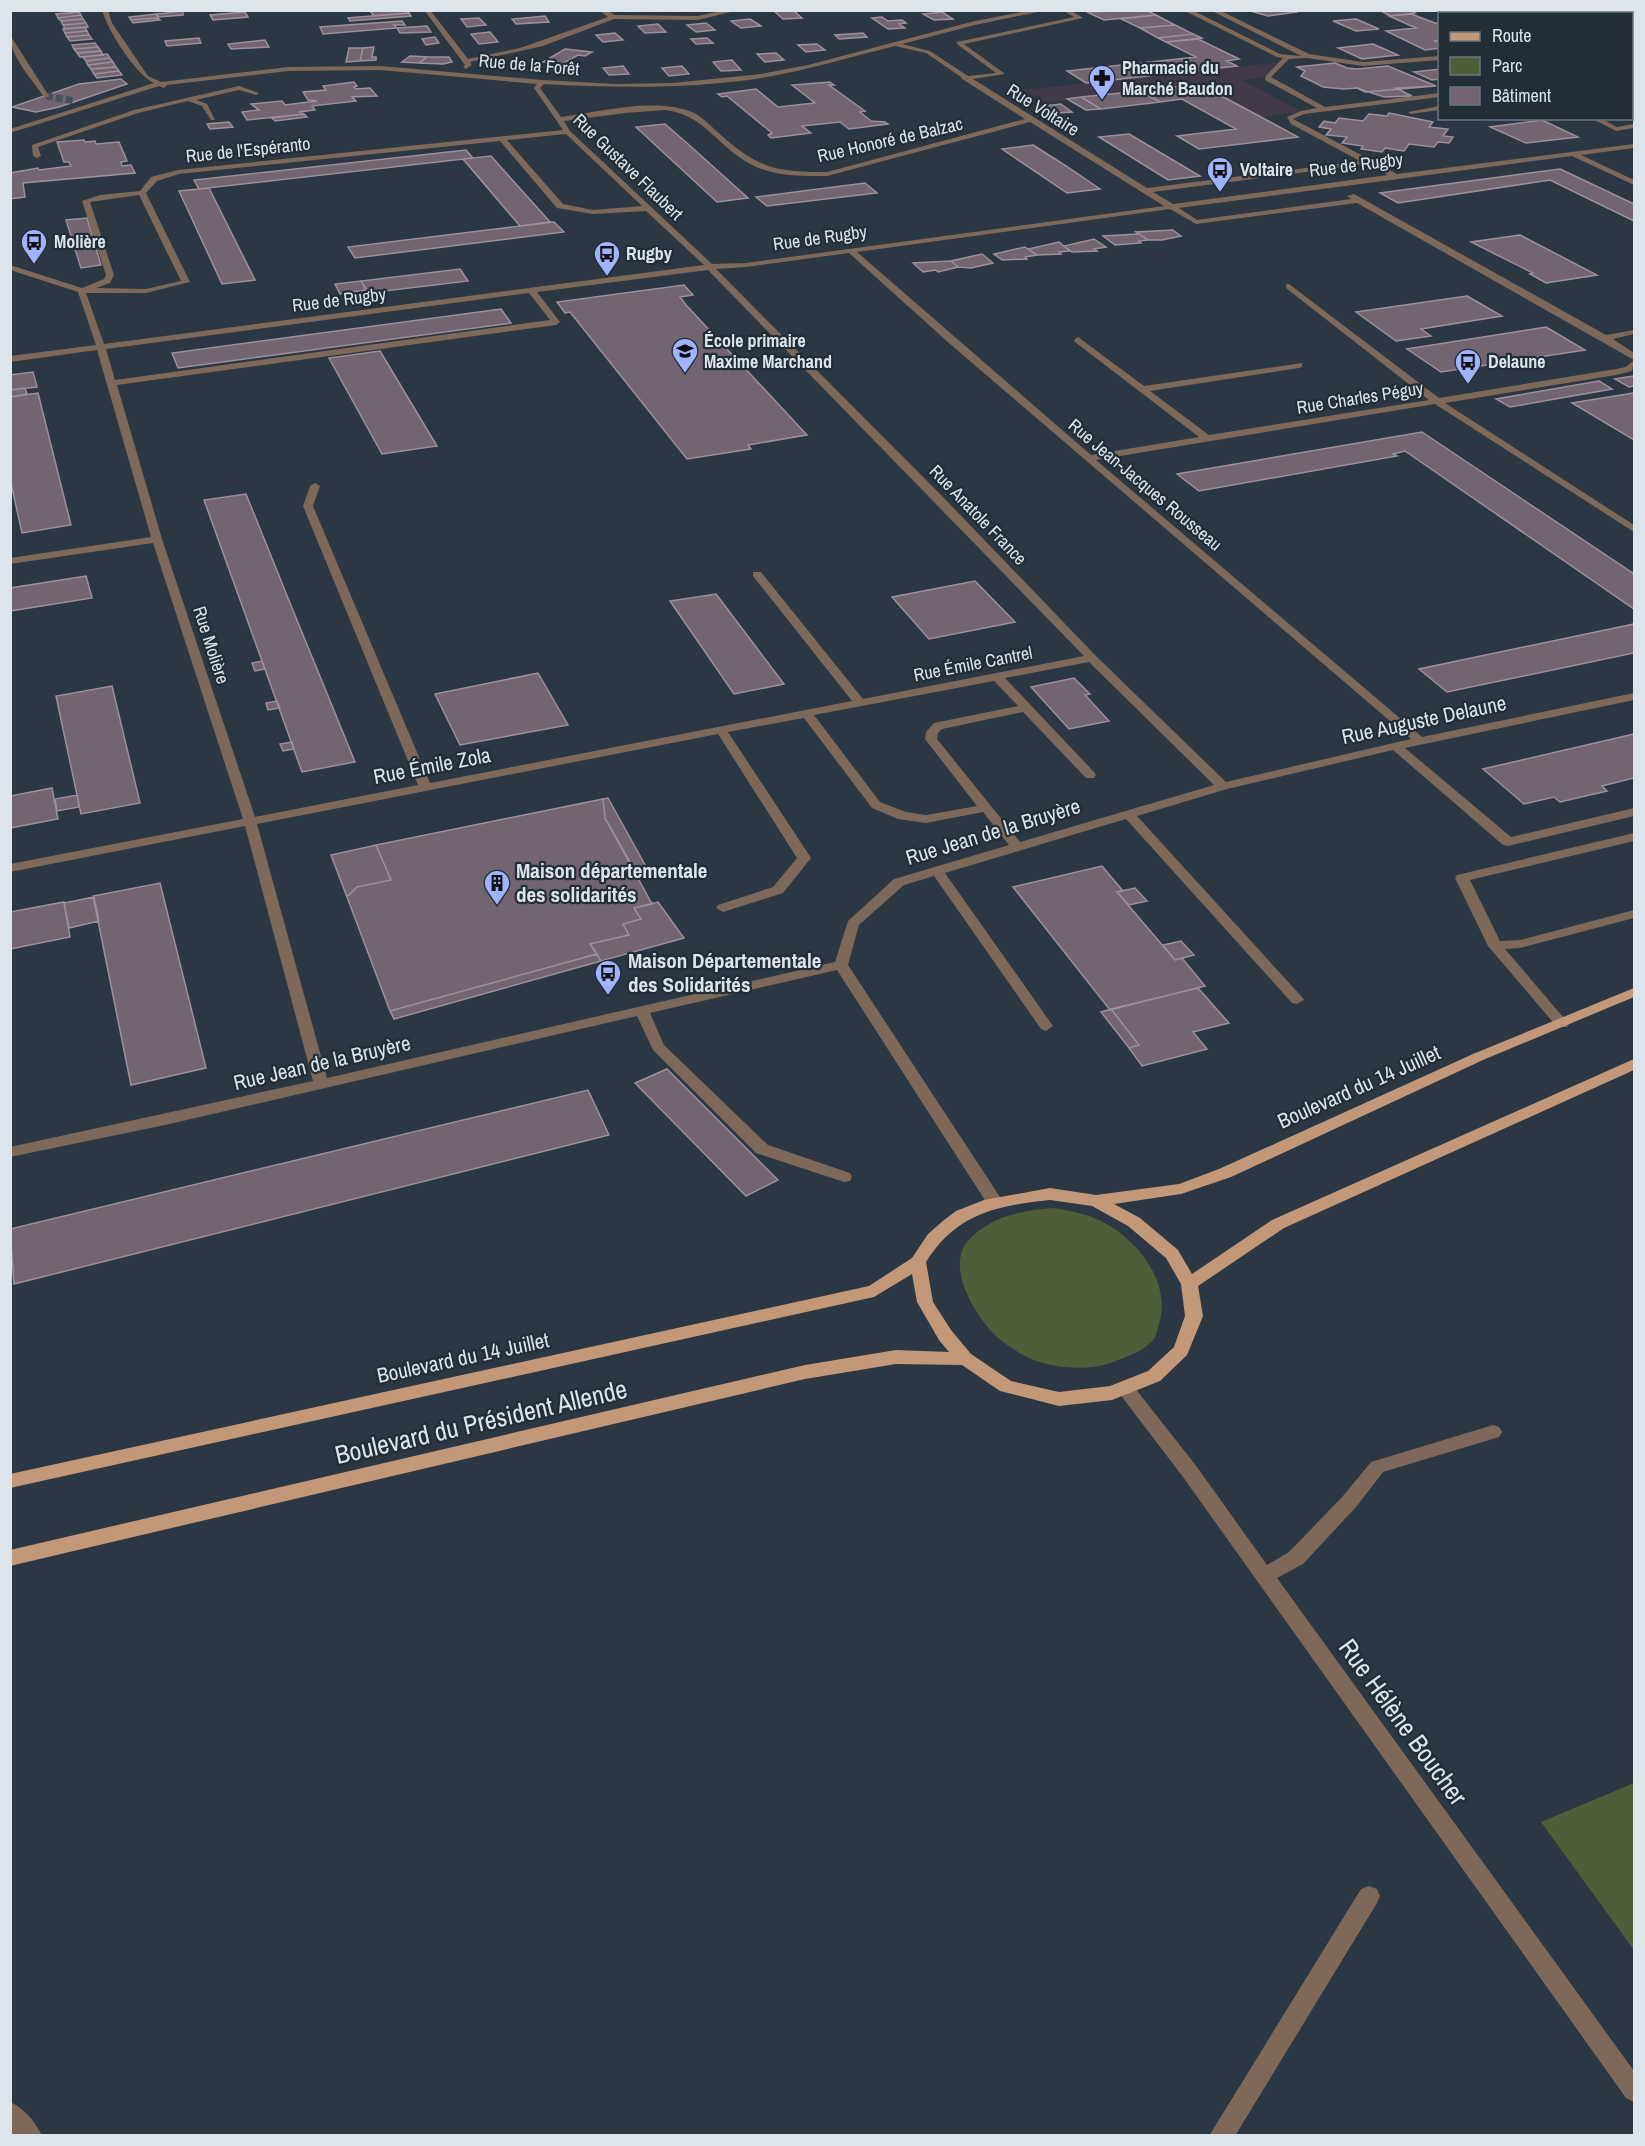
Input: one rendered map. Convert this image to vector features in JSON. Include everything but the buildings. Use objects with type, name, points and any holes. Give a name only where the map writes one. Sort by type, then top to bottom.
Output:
[{"type":"main road","name":"Boulevard du 14 Juillet","points":[[1096,1202],[1181,1189],[1225,1173],[1478,1057],[1635,992]]},
{"type":"main road","points":[[1189,1284],[1278,1224],[1635,1064]]},
{"type":"main road","name":"Boulevard du 14 Juillet","points":[[10,1481],[874,1291],[918,1262],[936,1236],[962,1214],[994,1201],[1050,1194],[1096,1202],[1134,1222],[1172,1254],[1189,1284],[1194,1316],[1181,1350],[1154,1376],[1112,1393],[1059,1399],[1006,1386],[965,1359],[945,1335],[925,1302],[918,1262]]},
{"type":"main road","name":"Boulevard du Président Allende","points":[[10,1558],[805,1372],[896,1357],[965,1359]]},
{"type":"street","points":[[105,10],[109,23],[146,77],[174,89]]},
{"type":"street","points":[[427,10],[469,65],[459,73]]},
{"type":"street","points":[[602,10],[613,17]]},
{"type":"street","points":[[466,61],[506,55],[537,46],[613,17],[698,18],[736,10]]},
{"type":"street","name":"Rue de la Forêt","points":[[10,130],[159,84],[289,69],[380,68],[459,73],[542,82],[644,86],[715,82],[786,72],[898,45],[975,23],[1044,10]]},
{"type":"street","points":[[964,78],[1002,74],[959,43],[1080,18],[1065,10]]},
{"type":"street","points":[[1186,10],[1286,58],[1307,56],[1363,64],[1438,58]]},
{"type":"street","points":[[1213,10],[1307,56]]},
{"type":"street","points":[[10,37],[46,96]]},
{"type":"street","name":"Rue Voltaire","points":[[898,45],[928,52],[964,78],[1196,222],[1359,200]]},
{"type":"street","points":[[1286,58],[1268,77],[1268,80],[1323,109]]},
{"type":"street","name":"Rue Gustave Flaubert","points":[[542,82],[537,88],[568,132],[710,267]]},
{"type":"street","points":[[37,156],[34,147],[136,111],[239,88],[256,93]]},
{"type":"street","points":[[181,94],[205,105],[213,119]]},
{"type":"street","points":[[1395,176],[1293,123],[1289,118],[1292,114],[1323,109],[1438,95]]},
{"type":"street","points":[[75,101],[91,104]]},
{"type":"street","points":[[1411,112],[1438,108]]},
{"type":"street","name":"Rue Honoré de Balzac","points":[[558,120],[651,109],[690,113],[745,160],[762,168],[791,174],[826,174],[1031,120]]},
{"type":"street","points":[[1598,120],[1616,129],[1635,126]]},
{"type":"street","name":"Rue de l'Espéranto","points":[[142,193],[154,179],[178,172],[568,132]]},
{"type":"street","points":[[502,139],[560,206],[573,210],[600,212],[649,208]]},
{"type":"street","name":"Rue de Rugby","points":[[10,359],[710,267],[747,265],[1395,176],[1635,146]]},
{"type":"street","points":[[1573,154],[1635,183]]},
{"type":"street","points":[[1143,191],[1368,162]]},
{"type":"street","points":[[1331,185],[1635,357]]},
{"type":"street","points":[[10,267],[81,290],[146,291],[186,282],[142,193],[100,197],[86,201],[110,275],[107,280],[81,290]]},
{"type":"street","name":"Rue Jean-Jacques Rousseau","points":[[850,250],[914,309],[1420,741]]},
{"type":"street","name":"Rue Anatole France","points":[[710,267],[717,277],[940,500],[1092,658],[1223,786]]},
{"type":"street","points":[[10,275],[24,273]]},
{"type":"street","points":[[1289,286],[1387,360],[1438,402],[1635,529]]},
{"type":"street","name":"Rue Molière","points":[[81,290],[102,347],[157,539],[250,822],[321,1083]]},
{"type":"street","points":[[112,383],[556,322],[532,291]]},
{"type":"street","points":[[1605,338],[1635,332]]},
{"type":"street","points":[[1078,340],[1208,439]]},
{"type":"street","name":"Rue Charles Péguy","points":[[1088,458],[1616,372],[1629,369],[1635,363]]},
{"type":"street","points":[[1143,389],[1299,365]]},
{"type":"street","points":[[315,486],[308,506],[425,787]]},
{"type":"street","points":[[10,561],[157,539]]},
{"type":"street","points":[[757,574],[861,704]]},
{"type":"street","name":"Rue Émile Cantrel","points":[[861,704],[1092,658]]},
{"type":"street","points":[[998,678],[1090,776]]},
{"type":"street","name":"Rue Auguste Delaune","points":[[1223,786],[1324,761],[1635,696]]},
{"type":"street","name":"Rue Émile Zola","points":[[10,868],[861,704]]},
{"type":"street","points":[[1017,847],[931,739],[932,732],[938,726],[1026,708]]},
{"type":"street","points":[[807,714],[876,805],[903,816],[926,819],[985,808]]},
{"type":"street","points":[[721,730],[804,858],[778,890],[723,908]]},
{"type":"street","points":[[1397,747],[1508,842],[1635,812]]},
{"type":"street","name":"Rue Jean de la Bruyère","points":[[10,1152],[165,1120],[841,965],[853,924],[899,882],[1223,786]]},
{"type":"street","points":[[1128,814],[1297,1000]]},
{"type":"street","points":[[1562,1024],[1495,946],[1462,878],[1635,837]]},
{"type":"street","points":[[937,871],[1046,1026]]},
{"type":"street","points":[[1495,946],[1520,944],[1635,914]]},
{"type":"street","points":[[841,965],[994,1201]]},
{"type":"street","points":[[641,1010],[658,1047],[762,1149],[844,1177]]},
{"type":"street","name":"Rue Hélène Boucher","points":[[1125,1388],[1190,1472],[1635,2090]]},
{"type":"street","points":[[1264,1576],[1296,1558],[1350,1501],[1377,1467],[1493,1432]]},
{"type":"street","points":[[1221,2136],[1369,1896]]},
{"type":"street","points":[[10,2114],[30,2136]]},
{"type":"shaded area","points":[[1283,62],[1268,77],[1242,80],[1303,112],[1261,117],[1199,84],[1045,103],[1023,90]]},
{"type":"green space","points":[[1053,1208],[1080,1213],[1105,1223],[1131,1242],[1151,1267],[1161,1296],[1162,1312],[1155,1337],[1141,1350],[1095,1367],[1069,1368],[1044,1363],[1021,1354],[1004,1343],[987,1327],[972,1304],[966,1292],[960,1265],[961,1253],[967,1242],[985,1226],[1007,1216]]},
{"type":"green space","points":[[1634,1783],[1634,1950],[1541,1822]]},
{"type":"tunnel","points":[[46,96],[75,101]]},
{"type":"place","name":"Pharmacie du Marché Baudon","points":[[1102,101]]},
{"type":"place","name":"Voltaire","points":[[1220,193]]},
{"type":"place","name":"Molière","points":[[34,265]]},
{"type":"place","name":"Rugby","points":[[607,277]]},
{"type":"place","name":"École primaire Maxime Marchand","points":[[685,374]]},
{"type":"place","name":"Delaune","points":[[1468,385]]},
{"type":"place","name":"Maison départementale des solidarités","points":[[497,906]]},
{"type":"place","name":"Maison Départementale des Solidarités","points":[[608,996]]}]
